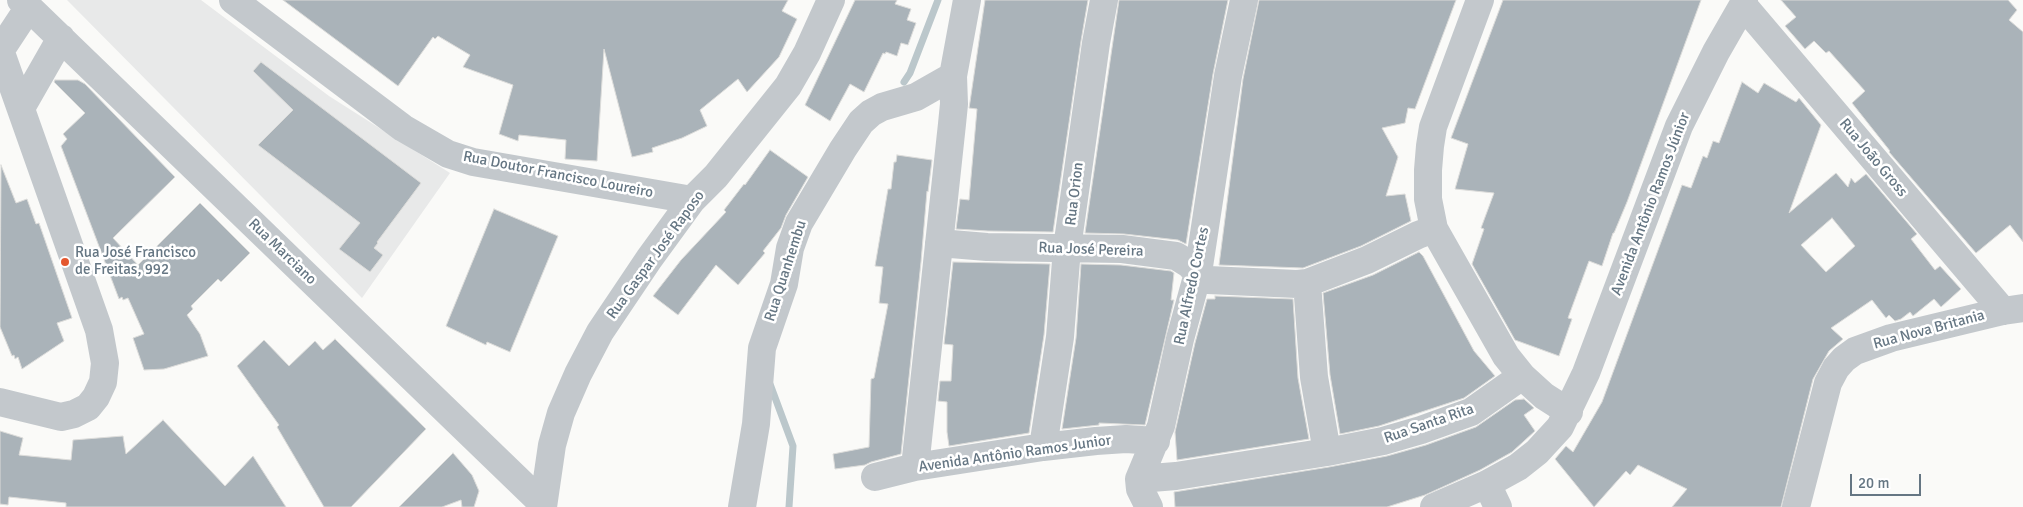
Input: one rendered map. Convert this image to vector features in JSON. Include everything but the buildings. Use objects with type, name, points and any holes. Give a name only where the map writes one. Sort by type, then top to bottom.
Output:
[{"type":"street","name":"Rua Doutor Francisco Loureiro","points":[[233,0],[403,128],[448,154],[473,162],[692,200]]},
{"type":"street","name":"Rua Gaspar José Raposo","points":[[541,506],[554,437],[561,413],[578,374],[600,332],[649,259],[692,200],[716,176],[788,86],[807,53],[831,0]]},
{"type":"street","points":[[915,467],[954,104],[953,76],[967,0]]},
{"type":"street","name":"Rua Orion","points":[[1043,447],[1060,337],[1067,248],[1096,42],[1104,0]]},
{"type":"street","name":"Rua Alfredo Cortes","points":[[1139,479],[1161,426],[1180,338],[1198,273],[1228,76],[1244,0]]},
{"type":"street","points":[[1434,507],[1453,500],[1493,496],[1518,467],[1537,452],[1560,427],[1569,412],[1544,396],[1522,376],[1506,356],[1434,229],[1428,199],[1428,170],[1433,127],[1480,0]]},
{"type":"street","name":"Rua João Gross","points":[[1743,2],[2013,309]]},
{"type":"street","name":"Avenida Antônio Ramos Júnior","points":[[1569,412],[1586,373],[1679,126],[1743,2]]},
{"type":"street","points":[[0,402],[61,417],[74,414],[88,407],[96,397],[103,382],[105,363],[99,330],[0,50],[25,3]]},
{"type":"street","name":"Rua Marciano","points":[[25,3],[541,506]]},
{"type":"street","points":[[21,108],[60,38]]},
{"type":"street","name":"Rua Quanhembu","points":[[742,507],[756,424],[762,348],[765,334],[782,291],[790,248],[799,223],[843,149],[866,117],[882,107],[916,97],[953,76]]},
{"type":"street","name":"Rua José Pereira","points":[[939,243],[987,247],[1122,249],[1176,256],[1190,264],[1202,278],[1208,280],[1307,283],[1380,254],[1418,234],[1434,229]]},
{"type":"street","points":[[1307,283],[1314,377],[1327,452]]},
{"type":"street","name":"Rua Nova Britania","points":[[1796,507],[1828,383],[1836,368],[1844,359],[1855,351],[1891,338],[2013,309]]},
{"type":"street","name":"Rua Santa Rita","points":[[1139,479],[1176,476],[1327,452],[1383,441],[1471,412],[1522,376]]},
{"type":"street","name":"Avenida Antônio Ramos Junior","points":[[875,477],[915,467],[1043,447],[1104,440],[1156,441]]},
{"type":"street","points":[[1139,479],[1140,489],[1149,507]]},
{"type":"shaded area","points":[[67,0],[201,0],[329,96],[450,173],[362,298]]},
{"type":"waterway","points":[[904,82],[910,73],[938,0]]},
{"type":"waterway","points":[[770,384],[793,446],[789,507]]},
{"type":"place","name":"Rua José Francisco de Freitas, 992","points":[[65,262]]}]
